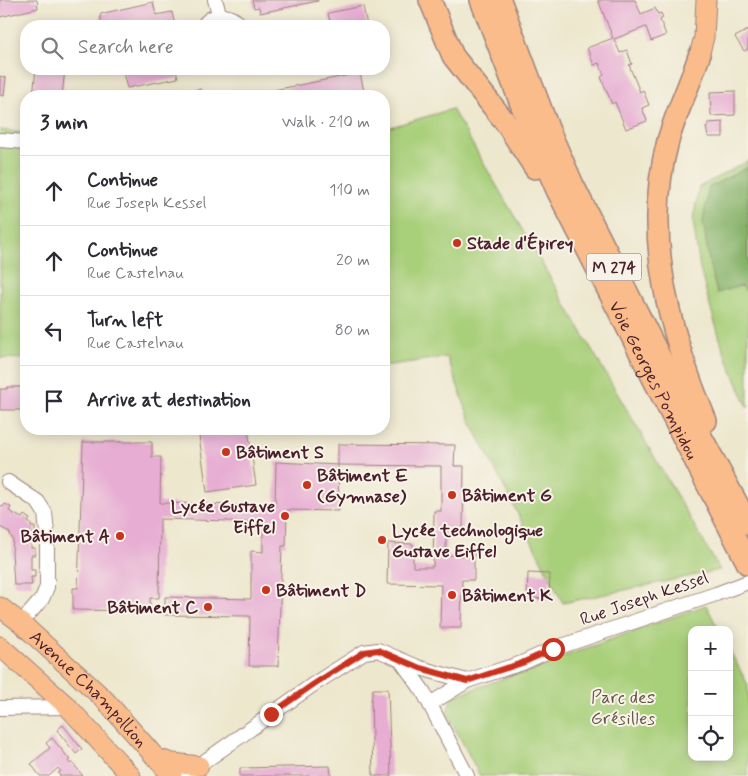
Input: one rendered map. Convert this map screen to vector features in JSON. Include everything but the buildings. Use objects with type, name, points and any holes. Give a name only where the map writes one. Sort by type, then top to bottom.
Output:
[{"type":"highway","points":[[430,0],[453,56],[517,138],[580,238]]},
{"type":"highway","name":"Voie Georges Pompidou","points":[[481,0],[532,135],[556,190],[748,564]]},
{"type":"highway","name":"Voie Georges Pompidou","points":[[500,0],[548,128],[573,185],[682,400],[748,524]]},
{"type":"highway","points":[[699,56],[673,125],[662,166],[658,196],[657,228],[660,264],[667,302],[682,358],[748,524]]},
{"type":"main road","points":[[699,56],[704,37],[706,4]]},
{"type":"main road","name":"Avenue Champollion","points":[[0,607],[21,623],[104,699],[172,776]]},
{"type":"main road","name":"Avenue Champollion","points":[[0,646],[68,707],[131,776]]},
{"type":"main road","points":[[156,758],[193,772]]},
{"type":"street","points":[[215,0],[220,16]]},
{"type":"street","points":[[210,20],[220,16],[236,20]]},
{"type":"street","points":[[0,140],[20,142]]},
{"type":"street","points":[[8,482],[38,502],[45,513],[46,520],[47,587],[42,599],[21,623]]},
{"type":"street","name":"Rue Joseph Kessel","points":[[423,690],[467,681],[522,663],[553,649],[748,582]]},
{"type":"street","points":[[193,772],[314,684],[364,652],[378,650],[420,668],[467,681]]},
{"type":"street","points":[[402,661],[423,690],[467,776]]},
{"type":"street","name":"Rue Joseph Kessel","points":[[430,704],[467,681]]},
{"type":"street","points":[[0,708],[68,707]]},
{"type":"green space","name":"Stade d'Épirey","points":[[452,109],[720,570],[563,603],[471,422],[447,357],[390,365],[390,127]]},
{"type":"green space","points":[[0,130],[20,132],[20,359],[0,358]]},
{"type":"green space","points":[[748,161],[748,408],[724,352],[710,306],[700,269],[693,221],[699,187]]},
{"type":"green space","points":[[748,167],[748,293],[741,286],[717,293],[710,267],[703,221],[709,187]]},
{"type":"green space","name":"Parc des Grésilles","points":[[706,605],[717,626],[688,626],[688,761],[733,761],[733,657],[748,685],[748,776],[480,776],[447,713],[452,697]]},
{"type":"place","name":"Stade d'Épirey","points":[[457,243]]},
{"type":"place","name":"Bâtiment S","points":[[226,452]]},
{"type":"place","name":"Bâtiment E (Gymnase)","points":[[307,485]]},
{"type":"place","name":"Bâtiment G","points":[[452,495]]},
{"type":"place","name":"Lycée Gustave Eiffel","points":[[285,516]]},
{"type":"place","name":"Bâtiment A","points":[[120,536]]},
{"type":"place","name":"Lycée technologique Gustave Eiffel","points":[[382,540]]},
{"type":"place","name":"Bâtiment D","points":[[266,590]]},
{"type":"place","name":"Bâtiment K","points":[[452,595]]},
{"type":"place","name":"Bâtiment C","points":[[208,607]]},
{"type":"route","points":[[271,714],[364,652],[371,650],[378,650],[420,668],[467,681],[522,663],[553,649]]}]
